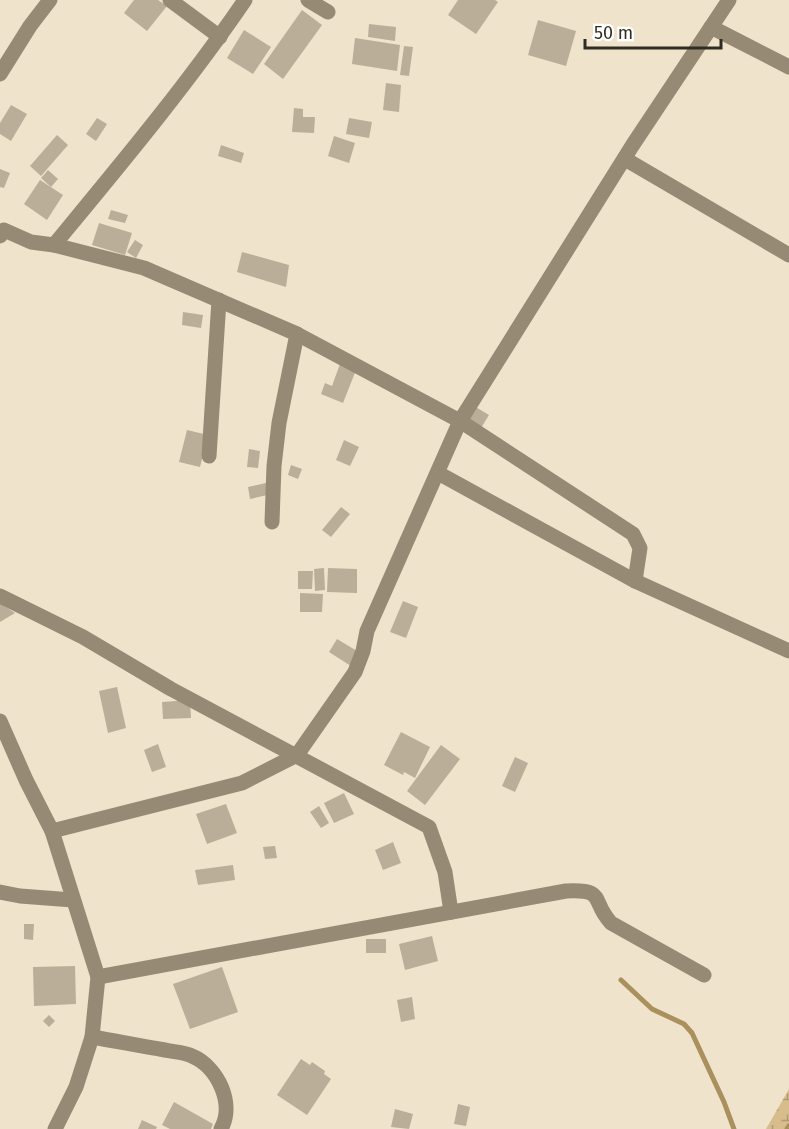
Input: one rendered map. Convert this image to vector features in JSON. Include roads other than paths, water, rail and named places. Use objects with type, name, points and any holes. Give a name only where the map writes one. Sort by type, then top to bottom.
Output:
[{"type":"street","points":[[0,74],[30,26],[50,0]]},
{"type":"street","points":[[170,0],[220,37]]},
{"type":"street","points":[[54,245],[153,124],[220,37],[245,0]]},
{"type":"street","points":[[308,0],[328,12]]},
{"type":"street","points":[[52,831],[242,783],[297,755],[355,672],[367,631],[460,421],[624,159],[729,0]]},
{"type":"street","points":[[711,27],[789,67]]},
{"type":"street","points":[[624,159],[789,255]]},
{"type":"street","points":[[1,231],[31,242],[54,245],[144,268],[297,334],[460,421],[633,534],[640,548],[634,581]]},
{"type":"street","points":[[209,456],[219,300]]},
{"type":"street","points":[[272,522],[274,466],[279,423],[297,334]]},
{"type":"street","points":[[438,473],[634,581],[789,651]]},
{"type":"street","points":[[0,596],[83,637],[171,689],[429,827],[445,872],[451,912]]},
{"type":"street","points":[[0,721],[52,831],[98,977],[92,1037],[76,1087],[55,1129]]},
{"type":"street","points":[[98,977],[566,891],[589,891],[596,894],[606,918],[611,923],[704,975]]},
{"type":"street","points":[[0,892],[73,900]]},
{"type":"street","points":[[92,1037],[192,1056],[208,1068],[221,1086],[227,1104],[225,1122],[221,1129]]},
{"type":"waterway","points":[[621,980],[652,1009],[684,1024],[692,1033],[734,1129]]}]
